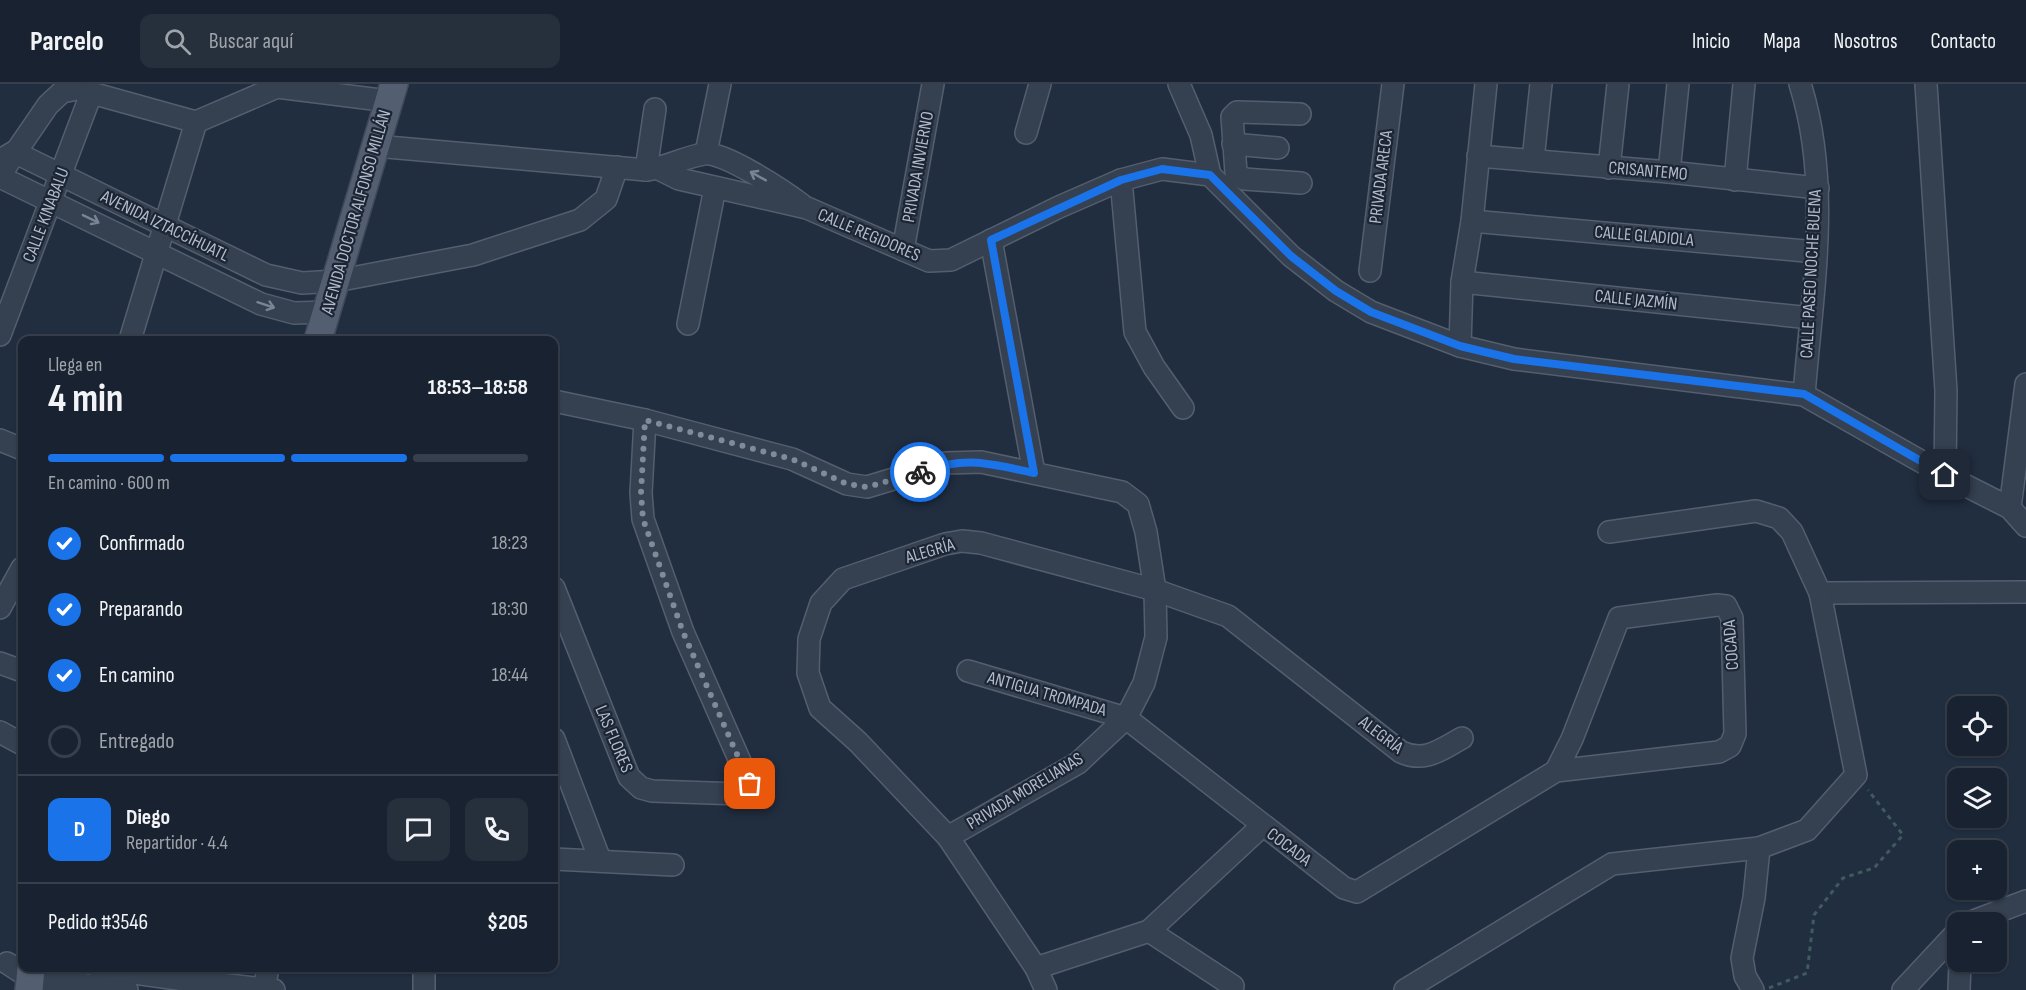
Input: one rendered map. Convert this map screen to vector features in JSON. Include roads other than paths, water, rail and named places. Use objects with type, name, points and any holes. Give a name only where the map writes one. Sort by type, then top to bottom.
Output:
[{"type":"main road","name":"AVENIDA DOCTOR ALFONSO MILLÁN","points":[[319,336],[392,92]]},
{"type":"street","points":[[706,153],[720,84]]},
{"type":"street","name":"PRIVADA INVIERNO","points":[[903,250],[933,84]]},
{"type":"street","points":[[1026,133],[1040,84]]},
{"type":"street","points":[[1179,84],[1201,135],[1210,175],[1291,256],[1336,291],[1371,312],[1460,346],[1514,359],[1804,394],[1945,475],[2010,508],[2026,526]]},
{"type":"street","name":"PRIVADA ARECA","points":[[1370,271],[1393,84]]},
{"type":"street","points":[[1460,346],[1462,282],[1472,221],[1485,84]]},
{"type":"street","points":[[1533,160],[1541,84]]},
{"type":"street","points":[[1610,168],[1618,84]]},
{"type":"street","points":[[1669,172],[1678,84]]},
{"type":"street","points":[[1736,180],[1744,84]]},
{"type":"street","name":"CALLE PASEO NOCHE BUENA","points":[[1800,84],[1809,112],[1818,188],[1816,252],[1804,394]]},
{"type":"street","points":[[1926,84],[1946,391],[1945,475]]},
{"type":"street","points":[[0,176],[7,156],[48,105],[63,92],[77,89],[196,122],[277,87],[392,92]]},
{"type":"street","name":"CALLE KINABALU","points":[[0,335],[91,94]]},
{"type":"street","points":[[652,169],[655,109]]},
{"type":"street","points":[[1300,114],[1237,112],[1232,117],[1236,173],[1244,179],[1300,183]]},
{"type":"street","points":[[131,336],[196,122]]},
{"type":"street","points":[[1201,135],[1232,137],[1278,148]]},
{"type":"street","name":"CALLE REGIDORES","points":[[376,146],[652,169],[679,179],[807,208],[929,261],[951,260],[1121,180],[1162,169],[1210,175]]},
{"type":"street","name":"CALLE REGIDORES","points":[[652,169],[706,153],[741,166],[779,187],[807,208]]},
{"type":"street","name":"AVENIDA IZTACCÍHUATL","points":[[7,156],[60,176],[266,275],[302,283],[336,281],[473,255],[580,220],[606,199],[617,167]]},
{"type":"street","name":"CRISANTEMO","points":[[1478,156],[1669,172],[1818,188]]},
{"type":"street","name":"AVENIDA IZTACCÍHUATL","points":[[0,176],[261,303],[294,313],[327,312]]},
{"type":"street","points":[[1121,180],[1136,332],[1154,367],[1183,408]]},
{"type":"street","points":[[688,324],[715,188]]},
{"type":"street","name":"CALLE GLADIOLA","points":[[1472,221],[1816,252]]},
{"type":"street","points":[[991,240],[1034,473]]},
{"type":"street","name":"CALLE JAZMÍN","points":[[1462,282],[1811,318]]},
{"type":"street","points":[[2010,508],[2026,384]]},
{"type":"street","name":"PRIVADA MORELIANAS","points":[[558,402],[645,420],[792,459],[847,484],[867,487],[946,463],[981,462],[1122,492],[1138,504],[1146,532],[1155,590],[1156,637],[1144,683],[1126,718],[1078,763],[948,837]]},
{"type":"street","name":"LAS FLORES","points":[[558,598],[629,777],[641,788],[652,791],[741,794],[748,792],[750,784],[683,632],[643,519],[641,493],[645,420]]},
{"type":"street","points":[[0,440],[18,447]]},
{"type":"street","points":[[1405,990],[1612,864],[1759,848],[1807,830],[1856,775],[1820,593],[1792,532],[1779,518],[1756,511],[1609,532]]},
{"type":"street","name":"ALEGRÍA","points":[[1046,990],[1036,968],[948,837],[858,742],[820,708],[808,673],[808,639],[820,603],[843,579],[945,544],[981,543],[1155,590],[1228,616],[1401,752],[1414,758],[1425,757],[1462,738]]},
{"type":"street","points":[[0,608],[18,575]]},
{"type":"street","points":[[1820,593],[2026,592]]},
{"type":"street","name":"COCADA","points":[[1126,718],[1344,888],[1358,892],[1556,771],[1719,752],[1730,746],[1735,734],[1732,618],[1726,606],[1717,605],[1619,618],[1572,739],[1556,771]]},
{"type":"street","points":[[0,663],[18,670]]},
{"type":"street","name":"ANTIGUA TROMPADA","points":[[968,671],[1126,718]]},
{"type":"street","points":[[0,732],[18,742]]},
{"type":"street","points":[[558,750],[600,860]]},
{"type":"street","points":[[1036,968],[1149,931],[1262,826]]},
{"type":"street","points":[[1753,990],[1745,976],[1742,958],[1754,898],[1759,848]]},
{"type":"street","points":[[558,858],[674,866]]},
{"type":"street","points":[[1997,912],[2026,901]]},
{"type":"street","points":[[1149,931],[1233,986]]},
{"type":"street","points":[[1903,990],[1947,943]]},
{"type":"street","points":[[31,972],[127,990]]},
{"type":"street","points":[[155,972],[184,974],[274,990]]},
{"type":"street","points":[[264,990],[267,972]]},
{"type":"street","points":[[424,972],[424,990]]},
{"type":"street","points":[[1959,990],[1960,972]]}]
